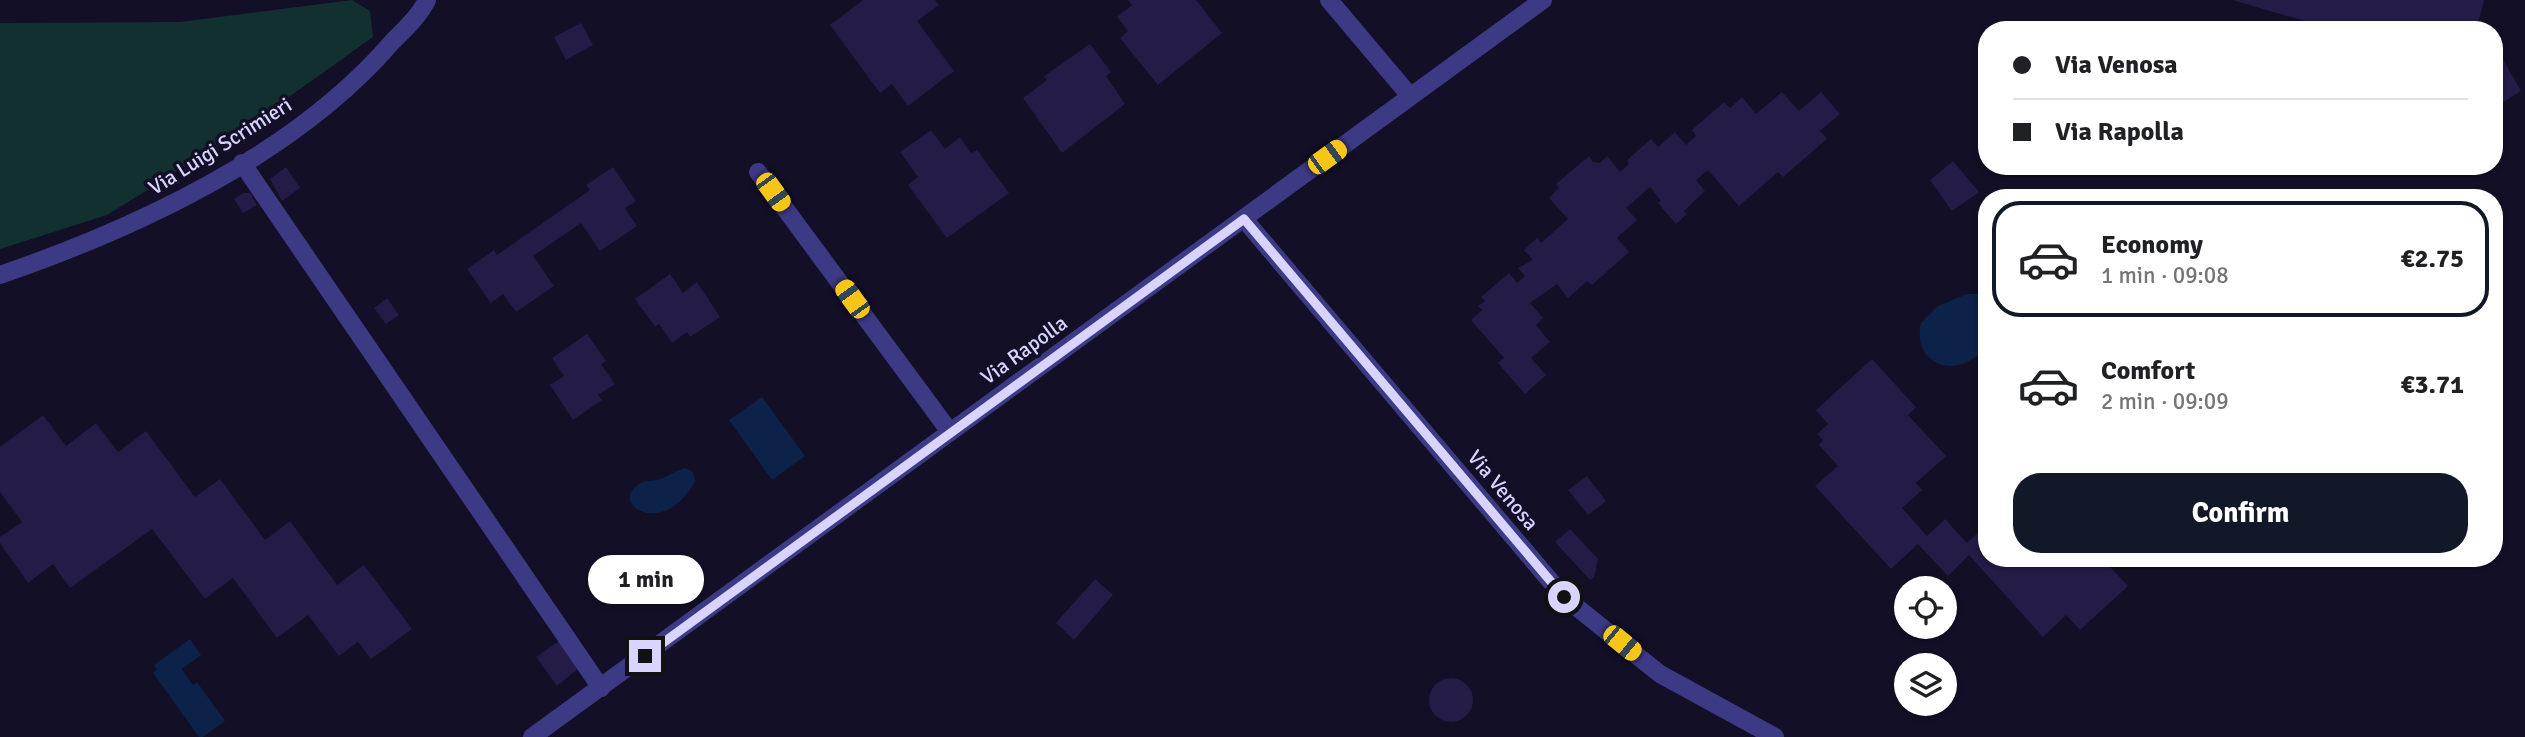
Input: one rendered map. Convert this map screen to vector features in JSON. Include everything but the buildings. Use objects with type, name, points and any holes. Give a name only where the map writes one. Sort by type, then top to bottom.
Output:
[{"type":"street","name":"Via Luigi Scrimieri","points":[[0,275],[151,216],[274,145],[365,75],[426,0]]},
{"type":"street","points":[[1329,0],[1410,96]]},
{"type":"street","name":"Via Rapolla","points":[[532,737],[1543,0]]},
{"type":"street","points":[[242,163],[601,688]]},
{"type":"street","points":[[758,172],[950,432]]},
{"type":"street","name":"Via Venosa","points":[[1244,219],[1564,597],[1660,674],[1774,737]]},
{"type":"green space","points":[[352,0],[370,11],[373,37],[233,137],[107,215],[0,249],[0,23],[180,22]]},
{"type":"water","points":[[1967,294],[1978,294],[1978,355],[1968,362],[1946,366],[1936,363],[1922,348],[1921,323],[1938,306]]},
{"type":"water","points":[[762,397],[805,456],[772,480],[729,420]]},
{"type":"water","points":[[685,468],[693,472],[695,481],[682,499],[669,509],[655,513],[644,512],[630,500],[631,492],[639,484],[660,479]]},
{"type":"water","points":[[190,639],[201,655],[182,669],[193,685],[197,682],[225,721],[203,737],[199,737],[153,673],[157,670],[154,665]]},
{"type":"route","points":[[645,656],[1244,219],[1564,597]]}]
